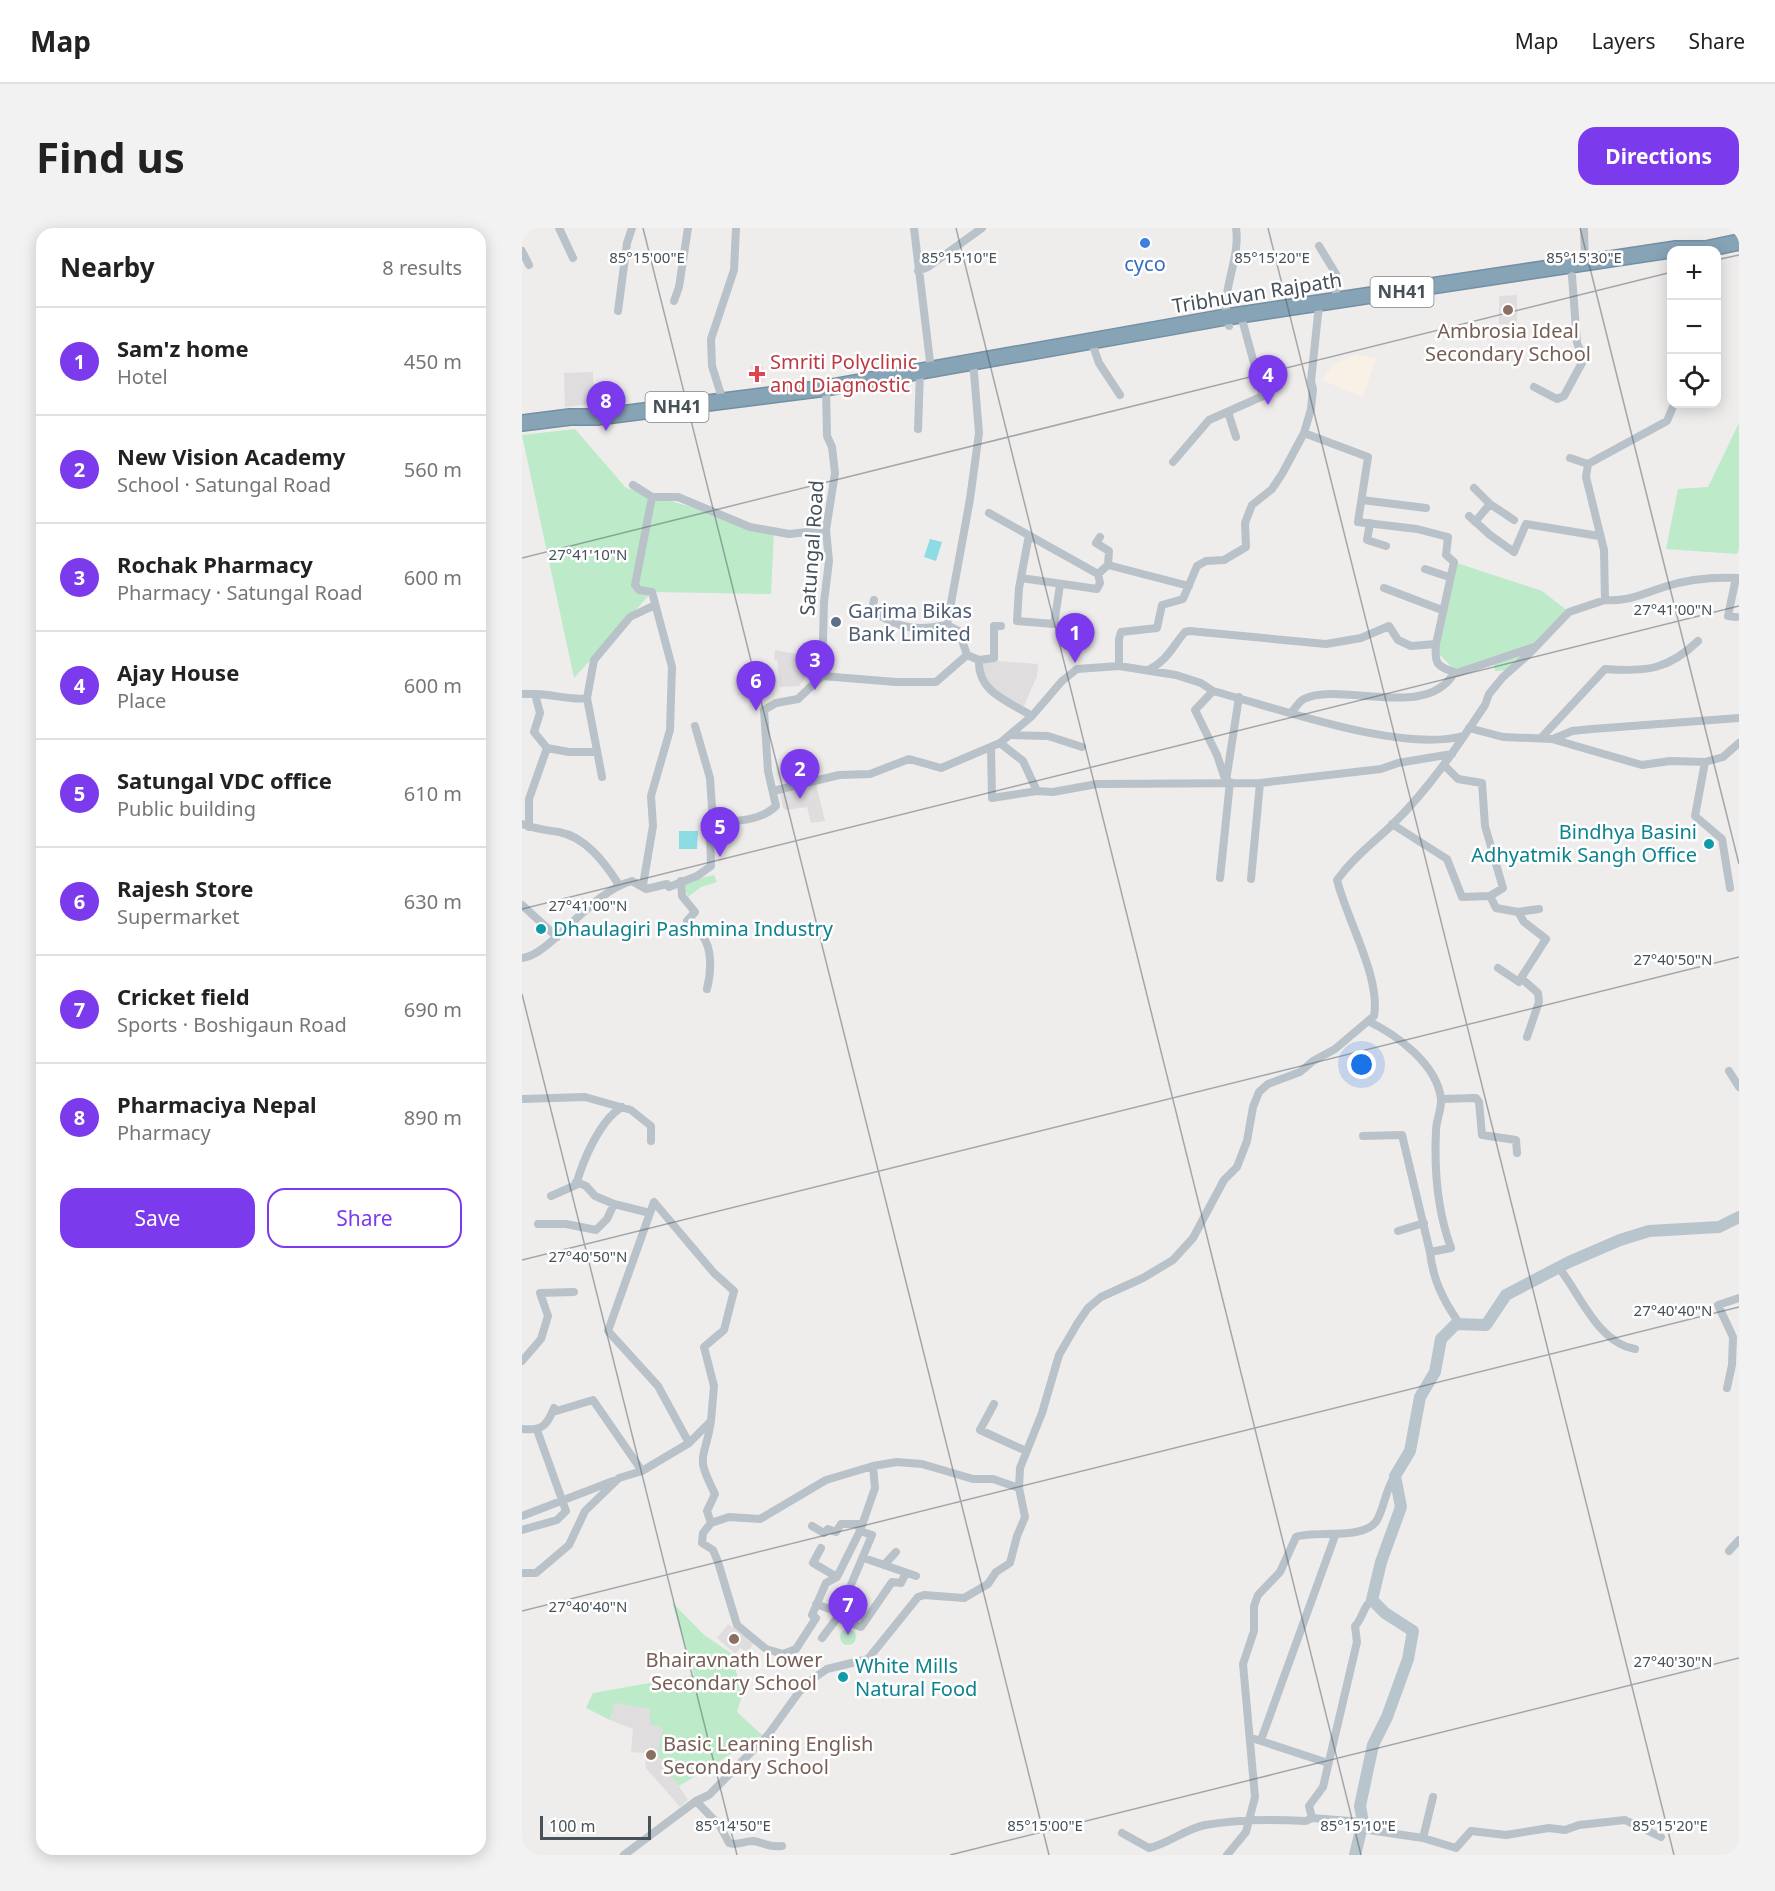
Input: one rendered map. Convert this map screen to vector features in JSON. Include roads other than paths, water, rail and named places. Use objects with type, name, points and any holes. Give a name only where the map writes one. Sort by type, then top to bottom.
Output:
[{"type":"highway","name":"Tribhuvan Rajpath","points":[[1721,246],[1739,242]]},
{"type":"highway","name":"Tribhuvan Rajpath","points":[[522,423],[570,417],[597,417],[826,388],[973,361],[1096,342],[1110,337],[1233,322],[1497,282],[1667,251]]},
{"type":"highway","name":"Tribhuvan Rajpath","points":[[1319,309],[1336,302],[1497,282],[1572,276],[1667,262]]},
{"type":"highway","name":"Tribhuvan Rajpath","points":[[522,431],[572,424],[597,417]]},
{"type":"street","points":[[560,228],[573,258]]},
{"type":"street","points":[[618,310],[627,243],[632,228]]},
{"type":"street","points":[[674,301],[679,287],[688,228]]},
{"type":"street","points":[[723,401],[712,366],[711,339],[734,270],[736,228]]},
{"type":"street","points":[[914,228],[925,371],[918,429]]},
{"type":"street","points":[[918,271],[928,267],[982,228]]},
{"type":"street","points":[[1173,462],[1209,420],[1263,396],[1225,302],[1238,243],[1236,228]]},
{"type":"street","points":[[1584,228],[1585,265]]},
{"type":"street","points":[[1319,246],[1335,274],[1336,302]]},
{"type":"street","points":[[522,251],[529,265]]},
{"type":"street","points":[[1533,387],[1557,399],[1564,396],[1584,359],[1577,343],[1572,276]]},
{"type":"street","points":[[1119,666],[1121,632],[1157,628],[1161,605],[1184,599],[1197,566],[1206,561],[1224,560],[1246,547],[1245,523],[1252,505],[1272,489],[1304,433],[1313,389],[1311,381],[1319,309]]},
{"type":"street","points":[[1096,342],[1099,363],[1120,395]]},
{"type":"street","points":[[947,625],[979,433],[973,361]]},
{"type":"street","name":"Satungal Road","points":[[822,676],[824,602],[829,561],[826,530],[835,473],[832,447],[827,436],[826,388]]},
{"type":"street","points":[[1570,458],[1588,464],[1667,422],[1672,408]]},
{"type":"street","points":[[1228,412],[1236,437]]},
{"type":"street","points":[[1304,433],[1368,457],[1358,522],[1417,528],[1448,537],[1446,555],[1454,562],[1433,657],[1436,662],[1454,672]]},
{"type":"street","points":[[1588,464],[1586,477],[1604,550],[1605,600]]},
{"type":"street","points":[[633,485],[652,497],[678,497],[750,528],[789,534],[826,530]]},
{"type":"street","points":[[1473,488],[1490,504],[1514,520]]},
{"type":"street","points":[[643,885],[653,826],[651,796],[670,730],[672,667],[652,592],[639,590],[635,585],[652,497]]},
{"type":"street","points":[[1362,500],[1426,508]]},
{"type":"street","points":[[1490,504],[1472,519],[1514,552],[1526,524],[1599,536]]},
{"type":"street","points":[[989,513],[1098,574],[1100,583],[1097,589],[1022,578]]},
{"type":"street","points":[[1370,523],[1367,540],[1386,546]]},
{"type":"street","points":[[1029,535],[1017,621],[1054,624],[1060,585]]},
{"type":"street","points":[[1098,574],[1108,565],[1109,551],[1096,543],[1100,537]]},
{"type":"street","points":[[1108,565],[1189,586]]},
{"type":"street","points":[[1425,569],[1449,577]]},
{"type":"street","points":[[624,1855],[696,1801],[709,1795],[768,1735],[799,1692],[814,1678],[827,1669],[868,1659],[918,1597],[924,1595],[964,1598],[988,1584],[996,1572],[1010,1563],[1025,1517],[1019,1488],[1020,1468],[1042,1413],[1059,1355],[1088,1308],[1101,1297],[1143,1278],[1173,1260],[1193,1238],[1224,1180],[1238,1167],[1247,1142],[1253,1107],[1259,1092],[1268,1084],[1300,1072],[1313,1061],[1335,1049],[1374,1016],[1376,1008],[1374,980],[1355,937],[1337,880],[1349,863],[1392,824],[1445,766],[1489,694],[1569,612],[1605,600],[1622,602],[1664,587],[1691,581],[1718,577],[1738,578],[1728,616],[1736,617]]},
{"type":"street","points":[[1384,588],[1442,610]]},
{"type":"street","points":[[874,600],[872,611],[890,623],[921,630],[947,625],[959,631],[967,655],[979,660],[994,658],[994,626],[1000,626]]},
{"type":"street","points":[[602,777],[587,698],[594,660],[630,617],[655,605]]},
{"type":"street","points":[[1148,670],[1161,664],[1171,654],[1185,632],[1190,631],[1326,644],[1361,639],[1389,626],[1398,640],[1412,646],[1436,644]]},
{"type":"street","points":[[1541,738],[1605,669],[1655,668],[1674,662],[1698,641]]},
{"type":"street","points":[[1291,712],[1303,699],[1327,694],[1366,698],[1418,695],[1437,689],[1454,672],[1536,646]]},
{"type":"street","points":[[713,822],[746,820],[770,812],[776,806],[764,740],[764,710],[776,703],[798,699],[822,676],[896,682],[936,682],[967,655]]},
{"type":"street","points":[[979,660],[978,673],[985,687],[1032,716]]},
{"type":"street","points":[[773,790],[839,775],[870,774],[909,759],[941,768],[1000,743],[1011,735],[1032,716],[1062,681],[1077,669],[1119,666],[1148,670],[1201,683],[1213,691],[1348,728],[1430,741],[1463,736]]},
{"type":"street","points":[[1213,691],[1196,708],[1195,715],[1217,755],[1228,782]]},
{"type":"street","points":[[522,694],[560,694],[573,699],[587,698]]},
{"type":"street","points":[[536,694],[540,713],[534,732],[547,748],[568,752],[597,752]]},
{"type":"street","points":[[1220,878],[1228,782],[1239,697]]},
{"type":"street","points":[[1552,739],[1572,731],[1726,717],[1739,718]]},
{"type":"street","points":[[524,958],[556,937],[591,903],[619,885],[632,881],[646,888],[667,884],[669,886],[697,876],[711,866],[710,831],[713,822],[710,778],[695,726]]},
{"type":"street","points":[[1469,728],[1503,737],[1552,739],[1642,765],[1670,761],[1705,762],[1723,757],[1739,743]]},
{"type":"street","points":[[1011,735],[1048,736],[1082,747]]},
{"type":"street","points":[[1000,743],[1023,761],[1037,791]]},
{"type":"street","points":[[991,747],[992,798],[1037,791],[1053,792],[1097,784],[1260,783],[1381,769],[1398,763],[1452,754]]},
{"type":"street","points":[[547,748],[529,799],[526,826],[560,832],[590,848],[619,885]]},
{"type":"street","points":[[1705,762],[1695,816],[1722,838],[1730,888]]},
{"type":"street","points":[[1392,824],[1447,859],[1462,897],[1477,899],[1490,896],[1503,888],[1485,826],[1482,783],[1458,779],[1445,766]]},
{"type":"street","points":[[1251,879],[1260,783]]},
{"type":"street","points":[[681,881],[682,896],[695,912],[687,921],[704,936],[709,955],[711,968],[707,989]]},
{"type":"street","points":[[1490,896],[1496,908],[1518,912],[1539,909]]},
{"type":"street","points":[[522,904],[556,937]]},
{"type":"street","points":[[1498,968],[1521,982],[1521,978],[1545,939],[1524,922],[1518,912]]},
{"type":"street","points":[[1521,978],[1540,997],[1527,1037]]},
{"type":"street","points":[[1368,1022],[1390,1032],[1416,1055],[1431,1071],[1441,1099],[1436,1124],[1436,1179],[1438,1203],[1451,1248],[1430,1252]]},
{"type":"street","points":[[1730,1071],[1739,1087]]},
{"type":"street","points":[[522,1099],[585,1097],[622,1107],[631,1110],[651,1126],[651,1141]]},
{"type":"street","points":[[1441,1099],[1476,1098],[1479,1102],[1482,1135],[1516,1140],[1517,1153]]},
{"type":"street","points":[[551,1196],[574,1187],[588,1149],[611,1113],[622,1107]]},
{"type":"street","points":[[1227,1855],[1246,1832],[1252,1818],[1255,1797],[1243,1664],[1254,1631],[1254,1606],[1258,1595],[1280,1572],[1296,1537],[1304,1534],[1335,1536],[1362,1528],[1377,1519],[1387,1488],[1410,1451],[1415,1414],[1420,1397],[1435,1372],[1441,1339],[1459,1323],[1444,1302],[1433,1276],[1424,1223],[1402,1135],[1363,1136]]},
{"type":"street","points":[[576,1182],[586,1186],[595,1196],[614,1204],[650,1213]]},
{"type":"street","points":[[689,1443],[658,1386],[608,1331],[654,1202],[714,1273],[734,1292],[724,1330],[705,1347],[714,1386],[714,1413],[708,1440],[701,1454],[701,1467],[716,1494],[707,1511],[711,1523]]},
{"type":"street","points":[[538,1224],[566,1224],[596,1230],[607,1219],[614,1204]]},
{"type":"street","points":[[1456,1324],[1486,1325],[1506,1295],[1559,1268],[1642,1233],[1719,1227],[1739,1217]]},
{"type":"street","points":[[1398,1232],[1424,1223]]},
{"type":"street","points":[[1559,1268],[1576,1289],[1595,1322],[1608,1336],[1623,1347],[1635,1349]]},
{"type":"street","points":[[522,1361],[535,1348],[548,1316],[540,1293],[574,1293]]},
{"type":"street","points":[[1727,1388],[1732,1365],[1733,1337],[1718,1305],[1739,1298]]},
{"type":"street","points":[[537,1430],[554,1409],[593,1400],[642,1471]]},
{"type":"street","points":[[994,1404],[980,1430],[1026,1451]]},
{"type":"street","points":[[534,1525],[523,1513],[563,1502],[619,1478],[642,1471],[689,1443],[711,1420]]},
{"type":"street","points":[[522,1429],[537,1430]]},
{"type":"street","points":[[522,1530],[557,1520],[566,1511],[537,1430]]},
{"type":"street","points":[[873,1466],[875,1488],[860,1531],[837,1577],[826,1583],[812,1615],[816,1618],[796,1649],[783,1654],[766,1650],[737,1625],[713,1550],[702,1543],[703,1533],[711,1523],[729,1517],[760,1519],[826,1480],[873,1466],[897,1462],[922,1464],[973,1479],[993,1479],[1019,1488]]},
{"type":"street","points":[[1312,1818],[1310,1806],[1323,1787],[1357,1642],[1355,1626],[1363,1618],[1367,1603],[1372,1600],[1381,1562],[1401,1507],[1395,1476]]},
{"type":"street","points":[[522,1573],[536,1573],[569,1545],[585,1511],[619,1478]]},
{"type":"street","points":[[812,1526],[824,1533],[828,1529],[836,1532],[841,1524],[850,1522],[858,1524],[860,1531]]},
{"type":"street","points":[[822,1638],[837,1615],[864,1558],[872,1535],[860,1531]]},
{"type":"street","points":[[1261,1740],[1335,1536]]},
{"type":"street","points":[[1730,1551],[1739,1540]]},
{"type":"street","points":[[821,1548],[813,1563],[837,1577]]},
{"type":"street","points":[[884,1565],[896,1551]]},
{"type":"street","points":[[864,1558],[916,1576]]},
{"type":"street","points":[[816,1604],[861,1628],[892,1582],[901,1583],[906,1573]]},
{"type":"street","points":[[1355,1855],[1362,1825],[1360,1806],[1373,1745],[1387,1717],[1408,1659],[1413,1631],[1385,1613],[1372,1600]]},
{"type":"street","points":[[1249,1737],[1328,1763]]},
{"type":"street","points":[[1423,1838],[1433,1797]]},
{"type":"street","points":[[696,1801],[720,1826],[729,1843],[734,1845],[755,1841],[768,1847],[782,1845]]},
{"type":"street","points":[[1122,1833],[1149,1848],[1204,1826],[1242,1822],[1252,1818],[1306,1821],[1312,1818],[1362,1825],[1423,1838],[1456,1848],[1471,1831],[1506,1835],[1549,1828],[1565,1830],[1579,1825],[1626,1820],[1661,1836]]},
{"type":"water","points":[[930,539],[942,542],[936,561],[924,557]]},
{"type":"water","points":[[679,831],[698,831],[697,849],[679,849]]},
{"type":"place","name":"cyco","points":[[1145,243]]},
{"type":"place","name":"Ambrosia Ideal Secondary School","points":[[1508,310]]},
{"type":"place","name":"Smriti Polyclinic and Diagnostic","points":[[757,374]]},
{"type":"place","name":"Ajay House","points":[[1268,405]]},
{"type":"place","name":"Pharmaciya Nepal","points":[[606,431]]},
{"type":"place","name":"Garima Bikas Bank Limited","points":[[836,622]]},
{"type":"place","name":"Sam'z home","points":[[1075,663]]},
{"type":"place","name":"Rochak Pharmacy","points":[[815,690]]},
{"type":"place","name":"Rajesh Store","points":[[756,711]]},
{"type":"place","name":"New Vision Academy","points":[[800,799]]},
{"type":"place","name":"Bindhya Basini Adhyatmik Sangh Office","points":[[1709,844]]},
{"type":"place","name":"Satungal VDC office","points":[[720,857]]},
{"type":"place","name":"Dhaulagiri Pashmina Industry","points":[[541,929]]},
{"type":"place","name":"Cricket field","points":[[848,1635]]},
{"type":"place","name":"Bhairavnath Lower Secondary School","points":[[734,1639]]},
{"type":"place","name":"White Mills Natural Food","points":[[843,1677]]},
{"type":"place","name":"Basic Learning English Secondary School","points":[[651,1755]]}]
